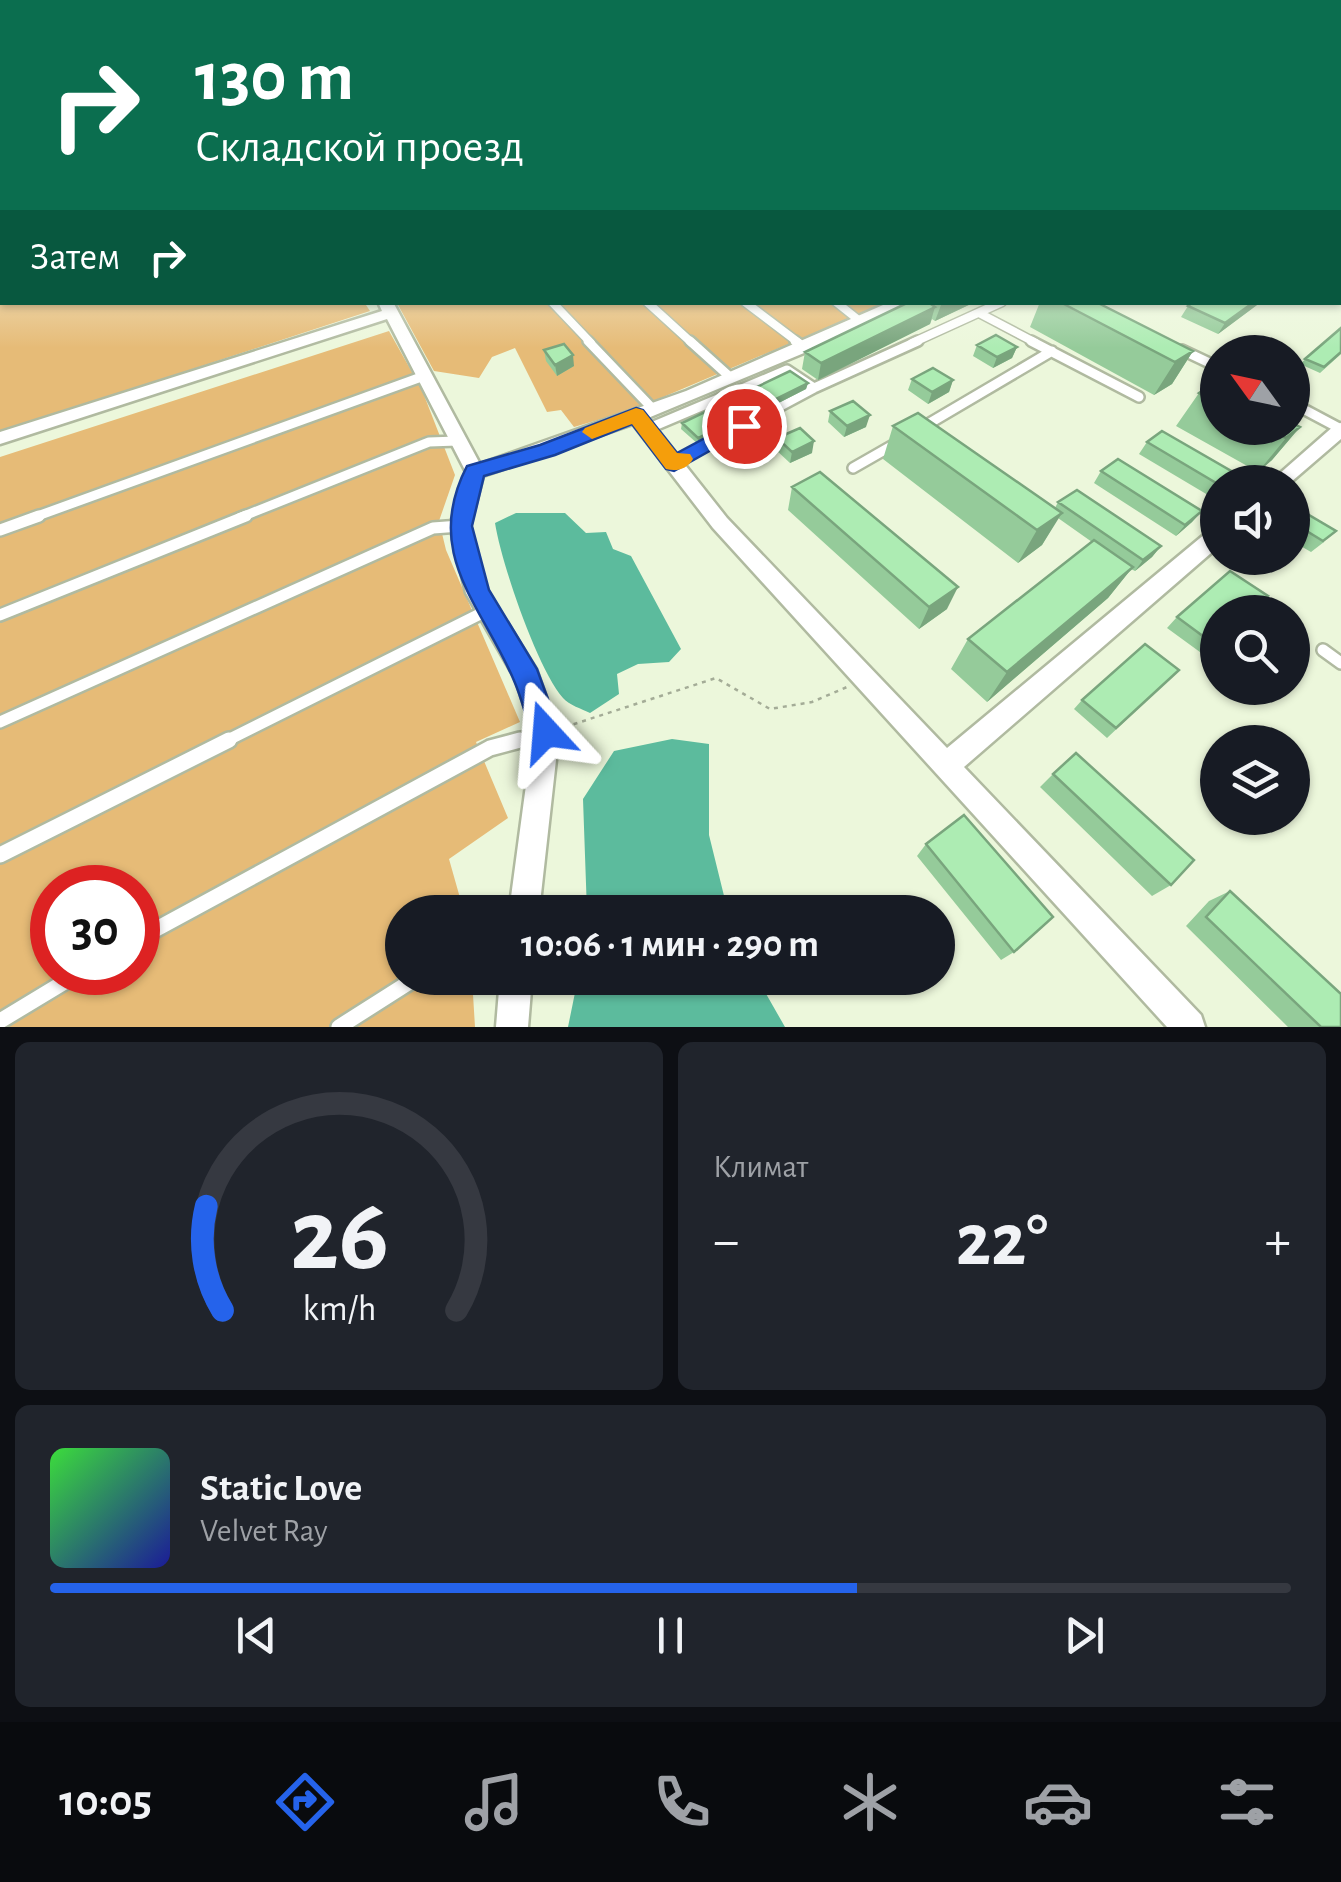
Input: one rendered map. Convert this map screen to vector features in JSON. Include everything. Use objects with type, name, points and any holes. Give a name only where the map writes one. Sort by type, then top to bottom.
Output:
[{"type":"street","points":[[475,472],[645,417],[897,305]]},
{"type":"street","points":[[0,438],[388,308],[475,472],[460,526],[478,592],[527,678],[546,732],[526,895]]},
{"type":"street","points":[[645,417],[674,464],[720,523],[1189,1027]]},
{"type":"street","points":[[1298,465],[1341,429]]},
{"type":"street","points":[[948,764],[1200,549]]},
{"type":"street","points":[[512,995],[512,1027]]},
{"type":"lane","points":[[554,305],[645,417],[787,370],[814,388]]},
{"type":"lane","points":[[650,305],[730,377]]},
{"type":"lane","points":[[749,305],[805,348]]},
{"type":"lane","points":[[840,305],[861,322]]},
{"type":"lane","points":[[674,464],[814,388],[996,305]]},
{"type":"lane","points":[[980,313],[1140,397]]},
{"type":"lane","points":[[1166,343],[1200,359]]},
{"type":"lane","points":[[920,430],[1052,351]]},
{"type":"lane","points":[[0,530],[424,376]]},
{"type":"lane","points":[[1310,413],[1341,429]]},
{"type":"lane","points":[[853,468],[903,439]]},
{"type":"lane","points":[[0,615],[429,442],[457,441]]},
{"type":"lane","points":[[0,722],[433,528],[460,526]]},
{"type":"lane","points":[[0,855],[488,610]]},
{"type":"lane","points":[[1323,650],[1341,663]]},
{"type":"lane","points":[[160,927],[490,748],[546,732]]},
{"type":"lane","points":[[0,1021],[44,995]]},
{"type":"lane","points":[[339,1027],[389,995]]},
{"type":"path","points":[[546,732],[716,678],[770,709],[812,702],[867,678]]},
{"type":"shaded area","points":[[0,305],[366,305],[370,311],[0,432]]},
{"type":"shaded area","points":[[398,305],[880,305],[635,409],[574,427],[561,410],[547,412],[515,348],[492,357],[479,378],[434,371]]},
{"type":"shaded area","points":[[389,331],[422,390],[455,475],[439,521],[446,550],[520,722],[476,742],[508,818],[449,859],[459,895],[385,895],[385,995],[473,995],[475,1027],[0,1027],[0,457]]},
{"type":"shaded area","points":[[516,513],[565,513],[586,533],[606,532],[613,549],[631,556],[681,649],[669,662],[638,664],[617,674],[619,694],[590,713],[572,705],[542,663],[512,588],[495,523]]},
{"type":"shaded area","points":[[672,739],[709,744],[709,835],[724,895],[586,895],[583,799],[614,751]]},
{"type":"shaded area","points":[[575,995],[767,995],[785,1027],[568,1027]]},
{"type":"building","points":[[903,305],[935,307],[821,363],[805,352]]},
{"type":"building","points":[[1066,305],[1102,305],[1193,351],[1175,362]]},
{"type":"building","points":[[1189,305],[1250,305],[1225,323]]},
{"type":"building","points":[[1341,328],[1341,352],[1324,367],[1310,361],[1310,355]]},
{"type":"building","points":[[996,335],[1017,347],[997,357],[977,345]]},
{"type":"building","points":[[564,344],[573,355],[555,365],[544,350]]},
{"type":"building","points":[[933,368],[953,380],[932,392],[912,379]]},
{"type":"building","points":[[790,371],[808,383],[698,438],[682,423]]},
{"type":"building","points":[[853,401],[870,415],[847,426],[830,411]]},
{"type":"building","points":[[918,413],[1062,513],[1037,530],[893,426]]},
{"type":"building","points":[[761,428],[773,438],[761,444],[749,434]]},
{"type":"building","points":[[800,428],[814,441],[792,452],[777,438]]},
{"type":"building","points":[[1162,431],[1221,465],[1200,465],[1200,473],[1147,442]]},
{"type":"building","points":[[1118,459],[1200,513],[1185,525],[1101,471]]},
{"type":"building","points":[[820,472],[958,587],[929,607],[792,487]]},
{"type":"building","points":[[1077,490],[1161,546],[1143,560],[1058,502]]},
{"type":"building","points":[[1310,516],[1336,531],[1323,541],[1310,533]]},
{"type":"building","points":[[1094,540],[1133,567],[1007,672],[968,639]]},
{"type":"building","points":[[1225,575],[1236,575],[1266,595],[1202,595]]},
{"type":"building","points":[[1200,597],[1200,634],[1177,617]]},
{"type":"building","points":[[1145,644],[1179,670],[1116,728],[1082,700]]},
{"type":"building","points":[[1076,753],[1194,860],[1171,885],[1053,774]]},
{"type":"building","points":[[964,815],[1053,917],[1014,952],[926,844]]},
{"type":"building","points":[[1230,891],[1341,994],[1341,1027],[1321,1027],[1206,917]]},
{"type":"slow traffic","points":[[592,432],[636,415],[674,464],[682,459]]},
{"type":"route","points":[[546,732],[527,678],[478,592],[460,526],[475,472],[548,450],[636,415],[674,464],[744,426]]}]
